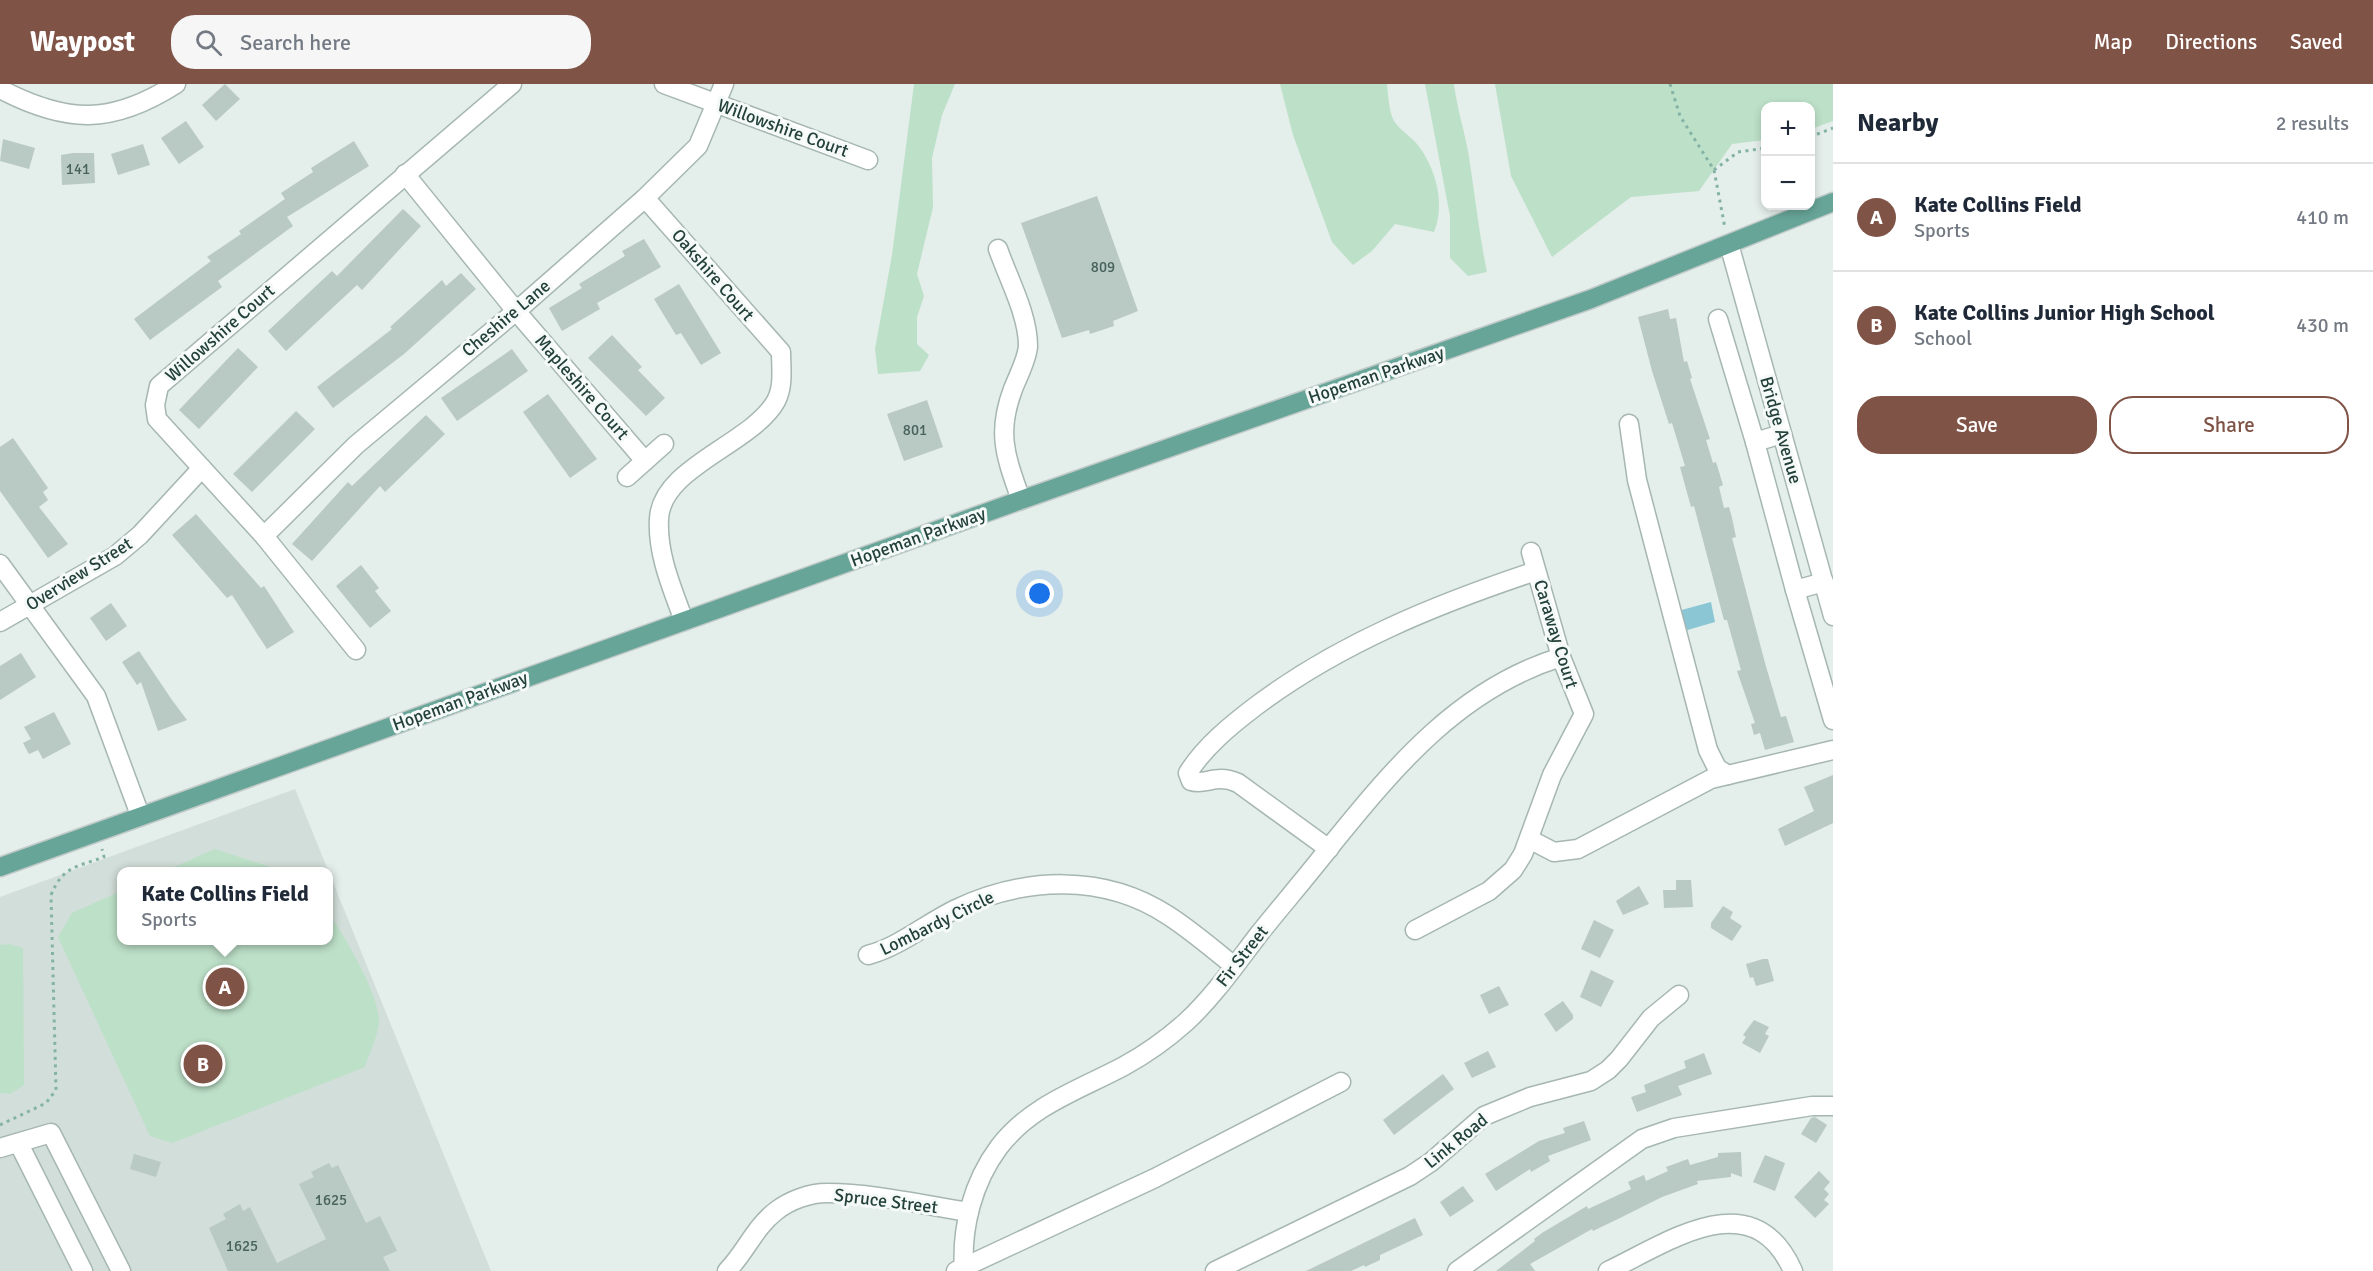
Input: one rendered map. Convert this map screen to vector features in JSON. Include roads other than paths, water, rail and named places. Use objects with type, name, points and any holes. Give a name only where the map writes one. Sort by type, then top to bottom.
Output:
[{"type":"main road","name":"Hopeman Parkway","points":[[0,867],[1021,500],[1592,299],[1833,202]]},
{"type":"street","points":[[0,89],[25,102],[62,114],[99,115],[139,106],[176,84]]},
{"type":"street","name":"Willowshire Court","points":[[356,650],[264,536],[157,419],[155,405],[159,386],[512,84]]},
{"type":"street","name":"Willowshire Court","points":[[664,84],[868,160]]},
{"type":"street","name":"Cheshire Lane","points":[[264,536],[356,445],[645,198],[698,146],[718,104],[724,84]]},
{"type":"street","name":"Mapleshire Court","points":[[405,174],[516,310],[645,461]]},
{"type":"street","name":"Oakshire Court","points":[[645,198],[781,352],[781,386],[775,402],[756,422],[724,448],[687,471],[670,491],[658,516],[660,546],[684,621]]},
{"type":"street","name":"Bridge Avenue","points":[[1729,244],[1833,616]]},
{"type":"street","points":[[998,249],[1027,337],[1026,354],[1006,408],[1002,434],[1004,451],[1021,500]]},
{"type":"street","points":[[1718,319],[1833,720]]},
{"type":"street","points":[[1629,424],[1637,480],[1708,750],[1717,768],[1728,775]]},
{"type":"street","points":[[1755,442],[1782,434]]},
{"type":"street","points":[[627,477],[664,444]]},
{"type":"street","name":"Overview Street","points":[[0,622],[116,556],[140,535],[201,468]]},
{"type":"street","name":"Caraway Court","points":[[1529,839],[1552,775],[1584,714],[1561,657],[1531,552]]},
{"type":"street","points":[[0,564],[29,607],[96,696],[140,815]]},
{"type":"street","points":[[1329,849],[1238,783],[1225,777],[1195,783],[1191,782],[1188,773],[1236,721],[1304,672],[1390,627],[1536,571]]},
{"type":"street","points":[[1795,590],[1824,582]]},
{"type":"street","name":"Fir Street","points":[[961,1270],[969,1212],[985,1170],[1018,1126],[1058,1098],[1123,1067],[1167,1038],[1206,1001],[1401,761],[1460,707],[1517,673],[1561,657]]},
{"type":"street","points":[[1414,930],[1501,883],[1513,870],[1529,839],[1554,852],[1578,849],[1699,784],[1833,750]]},
{"type":"street","name":"Lombardy Circle","points":[[868,955],[893,946],[953,910],[977,899],[1032,885],[1063,883],[1120,893],[1144,902],[1168,915],[1234,966]]},
{"type":"street","name":"Link Road","points":[[1215,1271],[1410,1176],[1431,1162],[1484,1116],[1530,1097],[1590,1082],[1619,1059],[1651,1018],[1679,995]]},
{"type":"street","points":[[961,1270],[1155,1178],[1341,1082]]},
{"type":"street","points":[[1457,1271],[1642,1139],[1674,1128],[1812,1106],[1833,1106]]},
{"type":"street","points":[[0,1148],[51,1133],[121,1271]]},
{"type":"street","points":[[19,1144],[83,1271]]},
{"type":"street","name":"Spruce Street","points":[[727,1271],[737,1261],[764,1222],[777,1210],[808,1196],[844,1195],[969,1212]]},
{"type":"street","points":[[1608,1271],[1683,1236],[1713,1224],[1728,1222],[1743,1223],[1768,1234],[1780,1248],[1793,1271]]},
{"type":"water","points":[[1711,602],[1715,622],[1684,631],[1678,611]]},
{"type":"place","name":"Kate Collins Field","points":[[225,987]]},
{"type":"place","name":"Kate Collins Junior High School","points":[[203,1064]]}]
